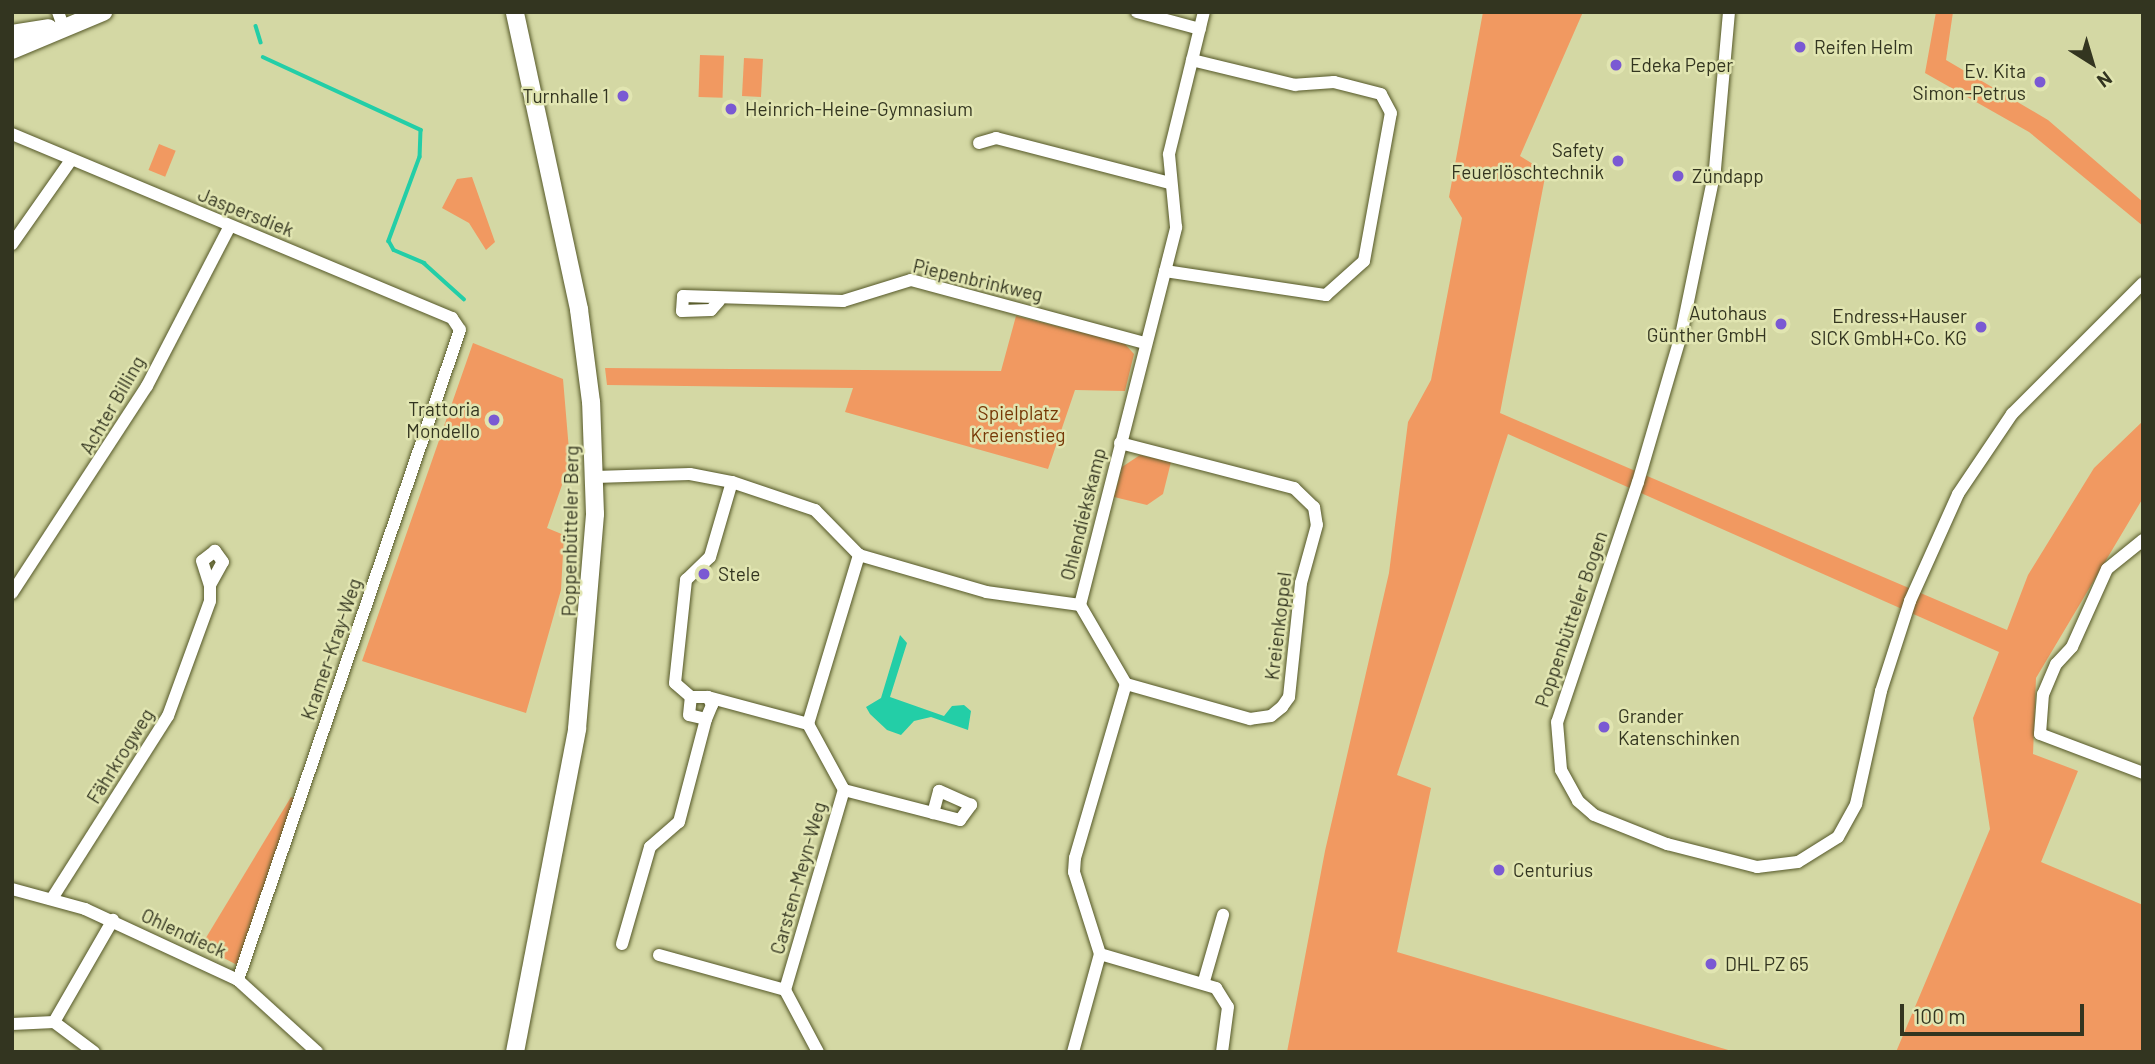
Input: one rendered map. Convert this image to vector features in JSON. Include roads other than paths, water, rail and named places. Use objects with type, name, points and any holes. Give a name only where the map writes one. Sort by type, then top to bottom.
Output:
[{"type":"main road","points":[[12,34],[60,19],[103,12]]},
{"type":"main road","name":"Poppenbütteler Berg","points":[[515,12],[577,295],[595,477],[592,597],[577,729],[515,1052]]},
{"type":"main road","points":[[12,50],[60,19]]},
{"type":"street","points":[[1137,12],[1200,29]]},
{"type":"street","name":"Ohlendiekskamp","points":[[1126,684],[1080,605],[1176,227],[1169,154],[1204,12]]},
{"type":"street","name":"Poppenbütteler Bogen","points":[[1729,12],[1731,32]]},
{"type":"street","name":"Poppenbütteler Bogen","points":[[1735,12],[1715,170],[1681,335],[1638,482],[1557,722],[1561,770],[1578,801],[1594,815],[1667,844],[1757,867],[1798,862],[1838,837],[1856,804],[1881,691],[1910,601],[1958,494],[2012,414],[2143,283]]},
{"type":"street","points":[[1165,271],[1326,295],[1364,261],[1391,113],[1381,94],[1334,82],[1295,85],[1192,60]]},
{"type":"street","name":"Jaspersdiek","points":[[12,134],[452,317],[460,330]]},
{"type":"street","points":[[979,143],[996,138],[1170,183]]},
{"type":"street","points":[[12,244],[71,160]]},
{"type":"street","name":"Achter Billing","points":[[12,593],[147,386],[230,226]]},
{"type":"street","name":"Piepenbrinkweg","points":[[719,301],[754,295],[843,301],[911,280],[1145,343]]},
{"type":"street","name":"Kramer-Kray-Weg","points":[[238,980],[460,330]]},
{"type":"street","name":"Kreienkoppel","points":[[1120,443],[1294,488],[1314,506],[1317,525],[1300,583],[1289,697],[1282,707],[1261,720],[1250,719],[1126,684]]},
{"type":"street","points":[[595,477],[690,474],[732,482],[815,510],[859,555],[986,592],[1080,605]]},
{"type":"street","points":[[732,482],[706,564],[686,580],[675,683],[691,697],[708,697],[808,724],[859,555]]},
{"type":"street","points":[[2143,540],[2107,569],[2072,647],[2056,664],[2043,694],[2040,734],[2143,773]]},
{"type":"street","name":"Fährkrogweg","points":[[53,897],[165,723],[210,601],[210,585]]},
{"type":"street","points":[[1073,1052],[1100,954],[1074,872],[1075,858],[1126,684]]},
{"type":"street","points":[[691,697],[689,715],[706,719]]},
{"type":"street","points":[[622,944],[650,847],[679,822],[712,705],[708,697]]},
{"type":"street","name":"Carsten-Meyn-Weg","points":[[785,990],[844,790],[808,724]]},
{"type":"street","points":[[844,790],[933,813]]},
{"type":"street","name":"Ohlendieck","points":[[12,889],[53,897],[113,920],[238,980],[317,1052]]},
{"type":"street","points":[[1204,981],[1223,915]]},
{"type":"street","points":[[54,1022],[113,920]]},
{"type":"street","points":[[1100,954],[1204,981],[1228,1007],[1222,1052]]},
{"type":"street","points":[[659,955],[785,990],[818,1052]]},
{"type":"street","points":[[12,1024],[54,1022],[94,1052]]},
{"type":"water","points":[[900,635],[907,643],[890,697],[944,716],[952,706],[964,705],[971,711],[968,730],[931,717],[914,721],[901,735],[887,730],[870,714],[866,707],[881,698]]},
{"type":"waterway","points":[[256,26],[261,42]]},
{"type":"waterway","points":[[263,57],[421,130],[420,157],[389,241],[394,250],[424,263],[464,299]]},
{"type":"place","name":"Reifen Helm","points":[[1800,47]]},
{"type":"place","name":"Edeka Peper","points":[[1616,65]]},
{"type":"place","name":"Ev. Kita Simon-Petrus","points":[[2040,82]]},
{"type":"place","name":"Turnhalle 1","points":[[623,96]]},
{"type":"place","name":"Heinrich-Heine-Gymnasium","points":[[731,109]]},
{"type":"place","name":"Safety Feuerlöschtechnik","points":[[1618,161]]},
{"type":"place","name":"Zündapp","points":[[1678,176]]},
{"type":"place","name":"Autohaus Günther GmbH","points":[[1781,324]]},
{"type":"place","name":"Endress+Hauser SICK GmbH+Co. KG","points":[[1981,327]]},
{"type":"place","name":"Trattoria Mondello","points":[[494,420]]},
{"type":"place","name":"Stele","points":[[704,574]]},
{"type":"place","name":"Grander Katenschinken","points":[[1604,727]]},
{"type":"place","name":"Centurius","points":[[1499,870]]},
{"type":"place","name":"DHL PZ 65","points":[[1711,964]]},
{"type":"park label","name":"Spielplatz Kreienstieg","points":[[1018,424]]}]
